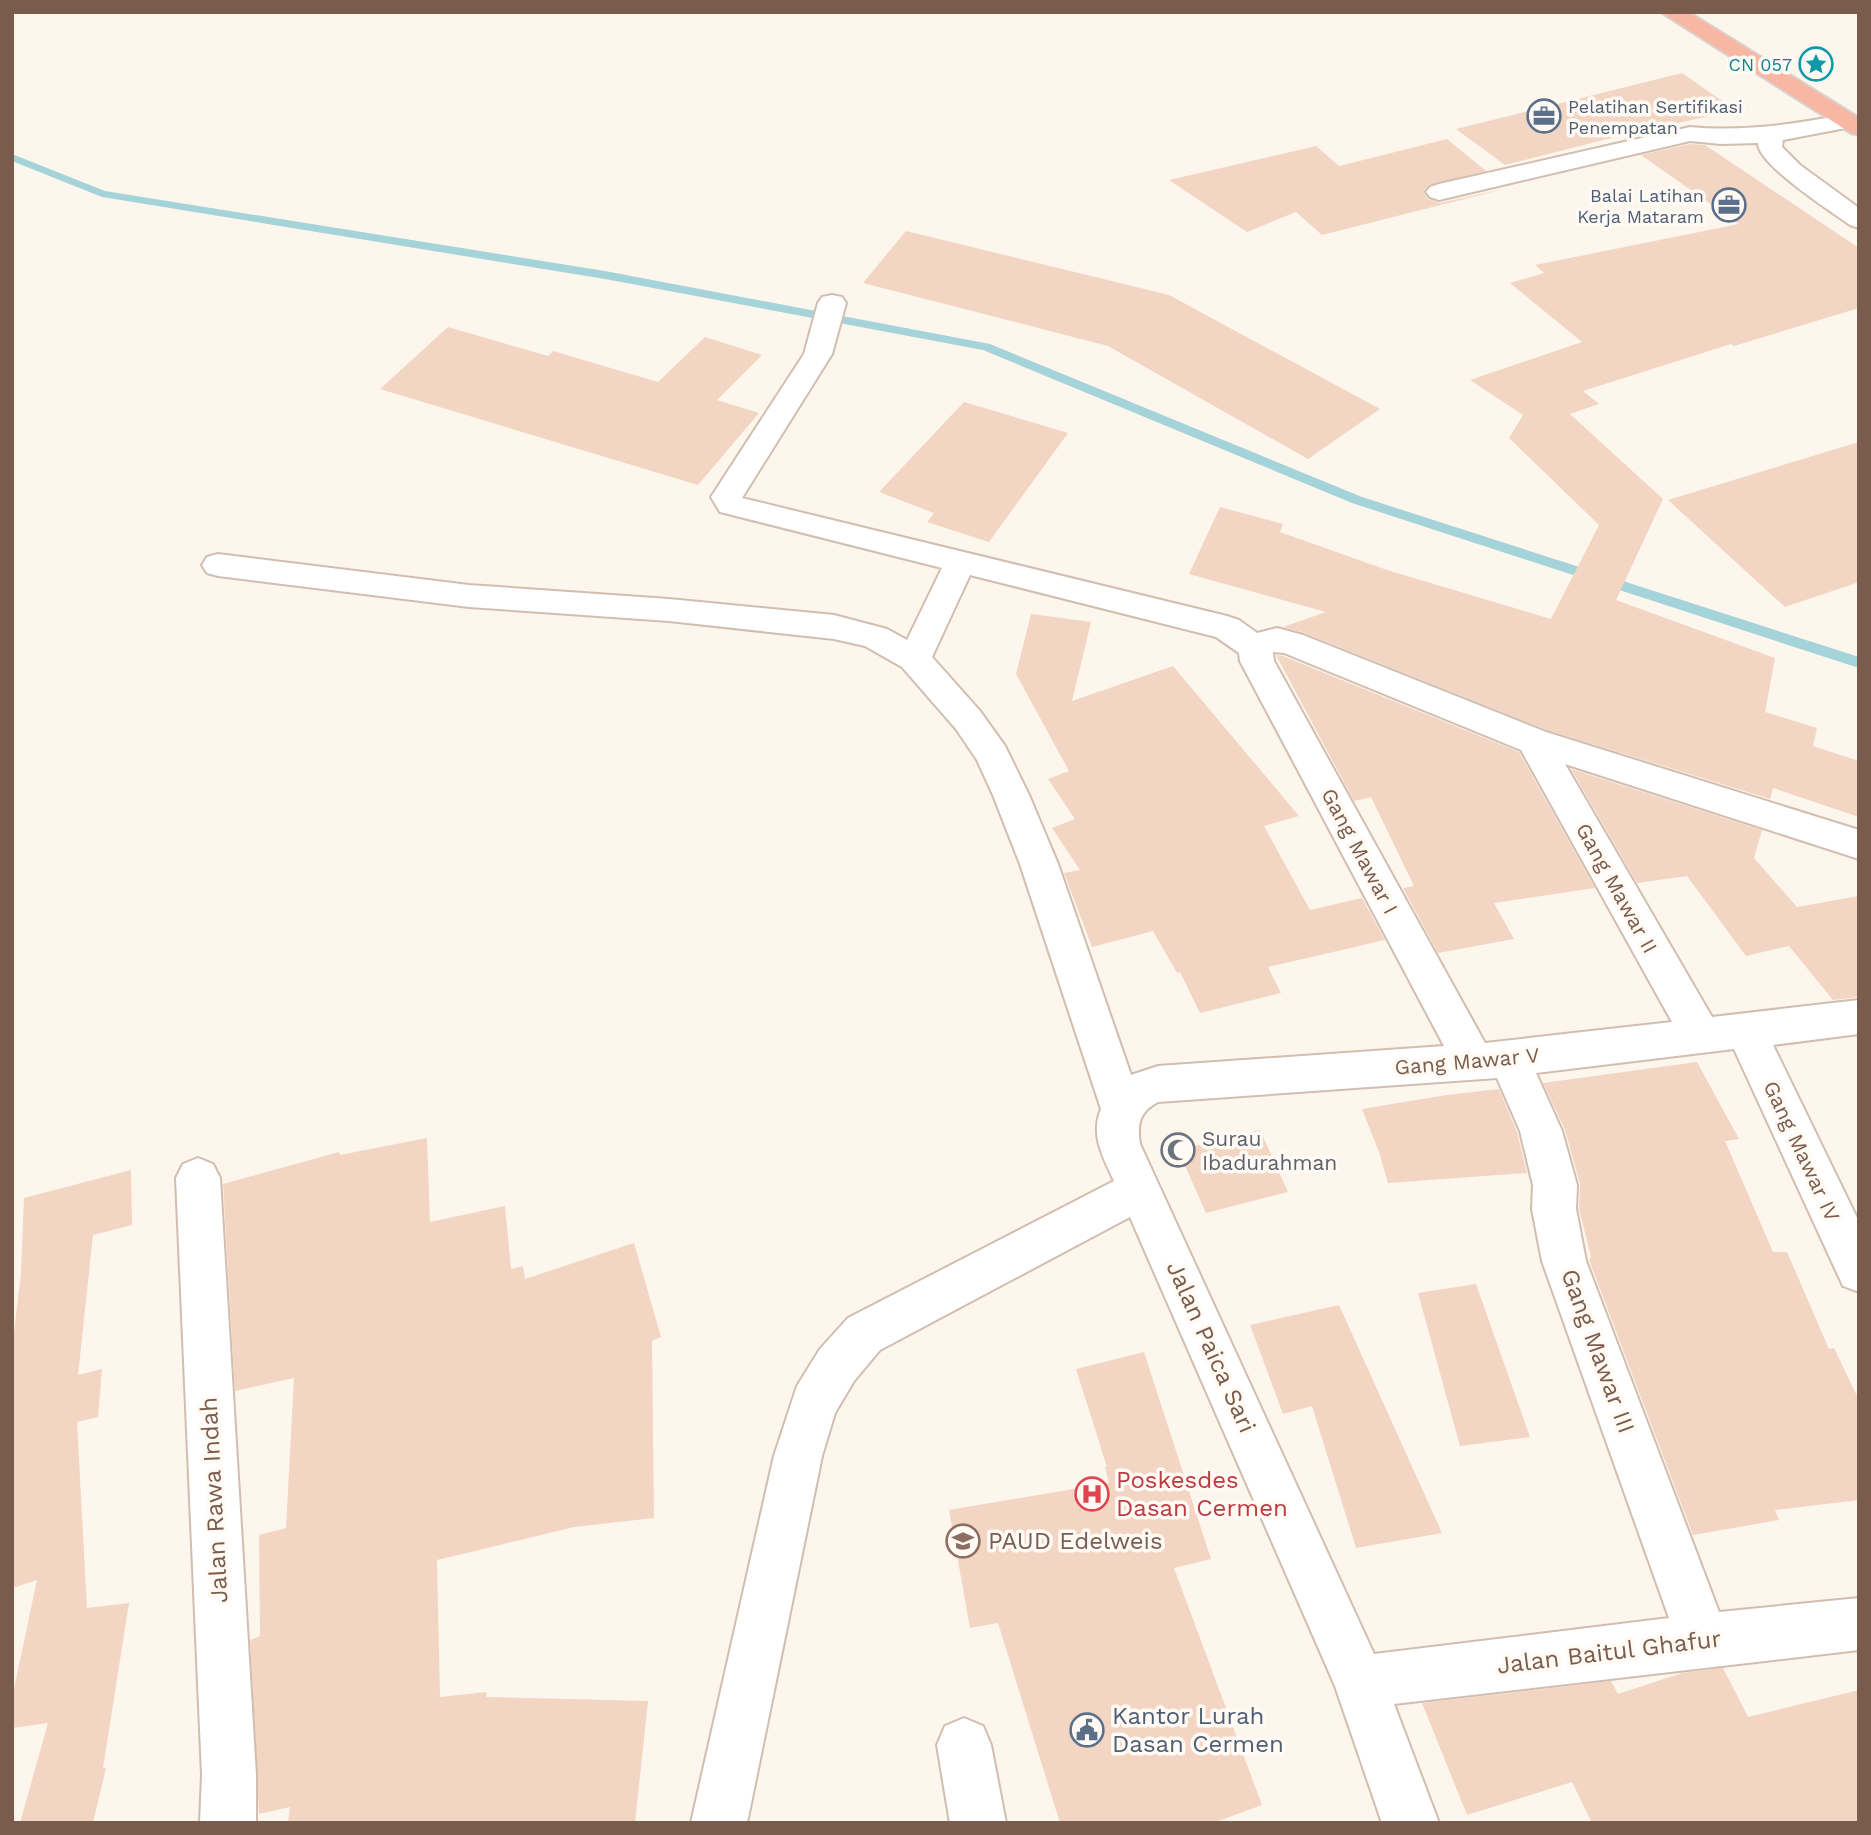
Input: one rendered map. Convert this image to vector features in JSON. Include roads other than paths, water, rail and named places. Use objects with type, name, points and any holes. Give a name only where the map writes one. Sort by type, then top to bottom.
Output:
[{"type":"highway","points":[[1672,12],[1853,125]]},
{"type":"street","points":[[1438,192],[1690,134],[1721,137],[1771,135],[1853,125]]},
{"type":"street","points":[[1771,135],[1770,148],[1791,170],[1859,220]]},
{"type":"street","points":[[832,303],[818,354],[726,497],[731,505],[1227,628],[1261,645],[1281,640],[1534,741],[1859,845]]},
{"type":"street","points":[[914,659],[960,563]]},
{"type":"street","name":"Jalan Paica Sari","points":[[218,565],[469,596],[670,610],[834,627],[876,637],[914,659],[968,720],[992,755],[1011,795],[1039,864],[1140,1189],[1360,1682],[1411,1823]]},
{"type":"street","name":"Gang Mawar I","points":[[1261,645],[1257,661],[1491,1061]]},
{"type":"street","name":"Gang Mawar II","points":[[1534,741],[1701,1036]]},
{"type":"street","name":"Gang Mawar V","points":[[1120,1126],[1136,1092],[1158,1084],[1491,1061],[1859,1017]]},
{"type":"street","name":"Gang Mawar IV","points":[[1746,1031],[1859,1271]]},
{"type":"street","name":"Gang Mawar III","points":[[1491,1061],[1541,1131],[1555,1185],[1554,1209],[1564,1261],[1703,1640]]},
{"type":"street","name":"Jalan Rawa Indah","points":[[198,1178],[229,1775],[228,1823]]},
{"type":"street","points":[[719,1823],[738,1722],[798,1456],[814,1403],[837,1365],[864,1334],[1140,1189]]},
{"type":"street","name":"Jalan Baitul Ghafur","points":[[1360,1682],[1703,1640],[1859,1624]]},
{"type":"street","points":[[964,1745],[978,1823]]},
{"type":"waterway","points":[[12,157],[102,194],[605,275],[986,347],[1357,500],[1859,663]]},
{"type":"place","name":"CN 057","points":[[1816,64]]},
{"type":"place","name":"Pelatihan Sertifikasi Penempatan","points":[[1544,116]]},
{"type":"place","name":"Balai Latihan Kerja Mataram","points":[[1729,205]]},
{"type":"place","name":"Surau Ibadurahman","points":[[1178,1150]]},
{"type":"place","name":"Poskesdes Dasan Cermen","points":[[1092,1494]]},
{"type":"place","name":"PAUD Edelweis","points":[[963,1541]]},
{"type":"place","name":"Kantor Lurah Dasan Cermen","points":[[1087,1730]]}]
